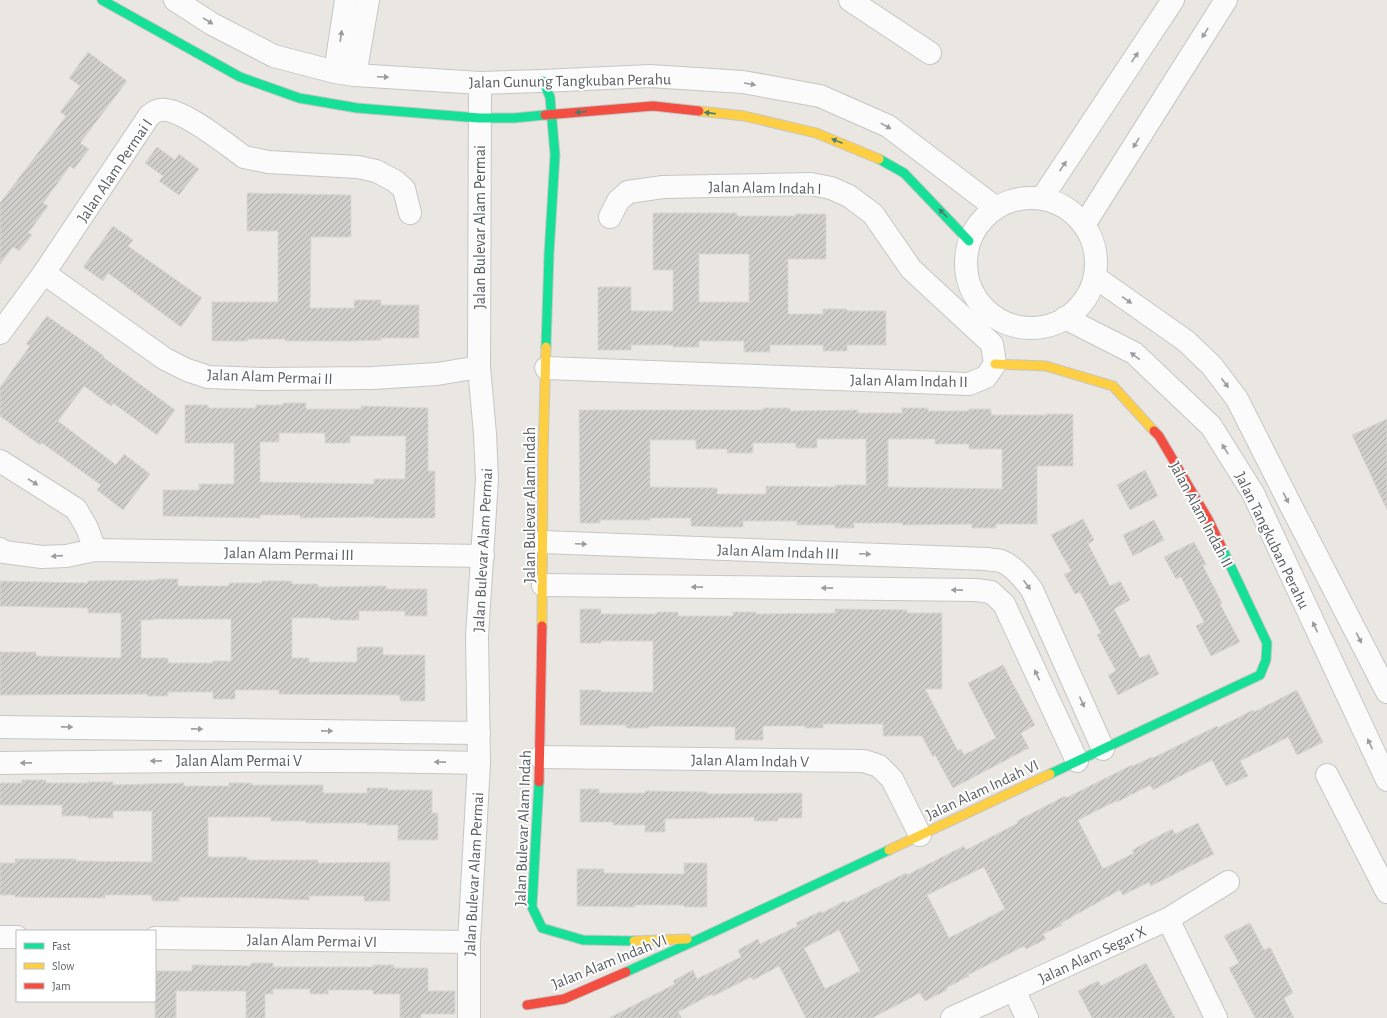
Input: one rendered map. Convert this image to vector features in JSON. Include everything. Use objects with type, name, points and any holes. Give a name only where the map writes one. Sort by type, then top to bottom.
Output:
[{"type":"street","name":"Jalan Gunung Tangkuban Perahu","points":[[102,0],[240,77],[300,98],[357,108],[479,118],[514,118],[653,106],[744,116],[816,133],[876,157],[904,173],[970,241]]},
{"type":"street","name":"Jalan Gunung Tangkuban Perahu","points":[[175,0],[212,24],[274,56],[345,74],[480,83],[650,76],[743,82],[820,96],[888,126],[996,208]]},
{"type":"street","points":[[345,74],[346,0]]},
{"type":"street","points":[[345,74],[368,0]]},
{"type":"street","points":[[850,0],[930,53]]},
{"type":"street","points":[[1042,198],[1173,0]]},
{"type":"street","points":[[1084,224],[1226,0]]},
{"type":"street","name":"Jalan Bulevar Alam Indah","points":[[542,928],[532,907],[540,757],[543,585],[543,459],[549,254],[555,155],[550,97],[543,81]]},
{"type":"street","name":"Jalan Bulevar Alam Permai","points":[[469,1018],[469,942],[479,763],[477,636],[487,479],[485,434],[479,367],[480,83]]},
{"type":"street","name":"Jalan Alam Permai I","points":[[0,333],[44,273],[149,116],[158,110],[167,110],[184,116],[244,157],[268,162],[358,167],[376,171],[396,180],[404,189],[410,213]]},
{"type":"street","name":"Jalan Alam Indah I","points":[[610,217],[618,201],[628,192],[663,187],[811,184],[831,188],[849,196],[874,214],[911,269],[992,344],[995,364]]},
{"type":"street","points":[[1026,198],[1042,198],[1066,208],[1084,224],[1093,241],[1097,259],[1095,277],[1089,293],[1079,308],[1066,318],[1047,326],[1027,328],[1007,324],[990,313],[976,298],[968,280],[966,261],[970,241],[976,228],[985,217],[996,208],[1010,201],[1026,198]]},
{"type":"street","name":"Jalan Alam Permai II","points":[[44,273],[165,359],[187,370],[208,377],[262,379],[373,378],[437,374],[479,367]]},
{"type":"street","name":"Jalan Tangkuban Perahu","points":[[1095,277],[1186,341],[1212,366],[1237,399],[1387,692]]},
{"type":"street","name":"Jalan Tangkuban Perahu","points":[[1066,318],[1134,354],[1211,426],[1253,493],[1387,780]]},
{"type":"street","name":"Jalan Alam Indah II","points":[[546,368],[969,384],[986,377],[995,364],[1046,366],[1113,386],[1159,436],[1208,519],[1267,643],[1268,658]]},
{"type":"street","points":[[0,461],[76,509],[87,528],[95,550]]},
{"type":"street","name":"Jalan Alam Indah III","points":[[542,542],[987,559],[1001,561],[1012,567],[1032,590],[1103,749]]},
{"type":"street","name":"Jalan Alam Permai III","points":[[0,549],[4,552],[42,557],[66,556],[95,550],[483,556]]},
{"type":"street","points":[[992,592],[1012,567]]},
{"type":"street","points":[[543,585],[976,590],[992,592],[1004,604],[1077,761]]},
{"type":"street","name":"Jalan Alam Indah VI","points":[[528,1004],[564,999],[699,939],[1260,675],[1268,658]]},
{"type":"street","name":"Jalan Alam Permai V","points":[[0,727],[479,733]]},
{"type":"street","name":"Jalan Alam Indah V","points":[[540,757],[864,761],[879,766],[892,778],[920,835]]},
{"type":"street","name":"Jalan Alam Permai V","points":[[0,763],[371,760],[479,763]]},
{"type":"street","points":[[1327,775],[1387,892]]},
{"type":"street","name":"Jalan Alam Segar X","points":[[952,1018],[1168,919],[1228,882]]},
{"type":"street","points":[[1168,919],[1216,1018]]},
{"type":"street","name":"Jalan Alam Indah VI","points":[[542,928],[583,940],[620,942],[699,939]]},
{"type":"street","points":[[0,937],[16,937]]},
{"type":"street","name":"Jalan Alam Permai VI","points":[[156,938],[469,942]]},
{"type":"street","points":[[1014,990],[1027,1018]]},
{"type":"building","points":[[88,52],[127,81],[80,143],[89,149],[74,169],[70,166],[43,203],[48,206],[28,233],[32,235],[19,251],[13,247],[0,264],[0,203],[66,116],[60,112],[80,86],[69,78]]},
{"type":"building","points":[[157,147],[175,160],[179,154],[199,169],[179,195],[159,181],[163,176],[145,163]]},
{"type":"building","points":[[247,193],[351,195],[351,237],[311,237],[310,308],[354,308],[354,300],[381,300],[381,305],[419,305],[419,338],[381,338],[381,340],[350,341],[285,341],[285,339],[248,339],[248,341],[212,341],[212,302],[278,302],[278,231],[247,231]]},
{"type":"building","points":[[653,213],[737,213],[737,216],[795,216],[795,214],[826,214],[826,259],[788,259],[788,314],[823,314],[823,309],[847,309],[847,311],[886,311],[886,345],[847,345],[847,351],[823,351],[823,345],[770,345],[770,352],[744,352],[744,341],[699,341],[699,347],[673,347],[673,345],[631,345],[631,350],[598,350],[598,287],[631,287],[631,311],[673,311],[673,270],[653,270]],"holes":[[[699,254],[749,254],[749,302],[699,302]]]},
{"type":"building","points":[[113,226],[133,240],[128,246],[202,298],[181,327],[108,273],[103,281],[83,267]]},
{"type":"building","points":[[47,316],[104,356],[103,357],[175,410],[157,435],[113,403],[111,406],[84,386],[58,421],[116,465],[124,454],[150,474],[123,510],[97,490],[101,485],[42,443],[40,445],[0,416],[0,387],[30,346],[26,344]]},
{"type":"building","points":[[283,403],[306,403],[306,409],[361,409],[361,406],[428,408],[428,471],[435,471],[435,518],[300,518],[300,515],[260,515],[260,518],[163,516],[163,490],[199,490],[199,484],[234,484],[234,443],[185,443],[185,405],[208,405],[208,408],[256,408],[256,405],[283,405]],"holes":[[[279,433],[325,433],[325,443],[350,443],[350,436],[406,436],[405,479],[374,479],[374,484],[260,482],[260,442],[279,442]]]},
{"type":"building","points":[[763,408],[790,408],[790,411],[858,410],[858,413],[902,413],[902,408],[928,408],[928,411],[969,411],[969,409],[991,409],[991,415],[1073,414],[1073,466],[1037,466],[1037,524],[996,524],[996,528],[972,528],[972,524],[902,525],[902,523],[854,523],[854,528],[835,528],[835,525],[797,525],[797,521],[743,521],[743,527],[723,527],[691,526],[691,518],[600,520],[600,523],[580,523],[579,410],[763,410]],"holes":[[[817,439],[866,439],[866,485],[835,485],[835,487],[766,486],[766,494],[717,494],[717,488],[650,487],[650,440],[696,440],[696,449],[727,449],[727,453],[753,453],[753,443],[796,443],[796,448],[817,448]],[[888,439],[935,439],[935,444],[969,444],[969,449],[1002,449],[1002,489],[888,487]]]},
{"type":"building","points":[[1387,419],[1387,510],[1352,435]]},
{"type":"building","points":[[1145,470],[1158,496],[1130,510],[1117,485]]},
{"type":"building","points":[[1083,519],[1094,540],[1088,544],[1110,586],[1120,581],[1130,600],[1114,609],[1140,658],[1149,654],[1159,674],[1118,695],[1108,675],[1116,671],[1097,635],[1101,633],[1080,592],[1075,594],[1064,574],[1071,571],[1051,535]]},
{"type":"building","points":[[1154,520],[1164,540],[1133,556],[1123,535]]},
{"type":"building","points":[[1194,542],[1206,564],[1203,566],[1222,603],[1220,604],[1240,642],[1211,656],[1196,626],[1204,622],[1181,577],[1176,579],[1164,557]]},
{"type":"building","points":[[178,579],[178,586],[229,586],[229,583],[292,581],[292,584],[318,584],[318,587],[386,586],[386,589],[427,589],[427,616],[405,616],[405,611],[359,611],[359,620],[292,618],[292,658],[309,658],[309,662],[357,662],[357,647],[383,647],[383,655],[425,655],[425,701],[400,701],[400,695],[279,694],[279,690],[235,690],[235,699],[213,699],[213,692],[168,692],[168,696],[147,696],[147,694],[0,695],[0,652],[36,652],[36,656],[121,658],[121,613],[88,613],[88,608],[0,606],[0,581],[88,583],[88,581]],"holes":[[[231,619],[231,661],[213,661],[213,663],[168,663],[168,658],[141,658],[141,620]]]},
{"type":"building","points":[[580,609],[601,609],[601,614],[657,614],[657,612],[678,612],[678,616],[733,616],[733,612],[756,612],[756,614],[835,613],[835,609],[907,610],[907,613],[942,613],[942,689],[925,689],[958,751],[961,749],[964,755],[996,738],[968,683],[1003,665],[1035,725],[1021,733],[1029,748],[953,788],[935,755],[933,757],[922,736],[883,736],[883,724],[823,724],[823,728],[805,728],[805,726],[763,726],[763,740],[735,740],[735,727],[649,726],[649,728],[626,728],[626,725],[580,725],[580,690],[601,690],[601,692],[653,692],[653,641],[601,641],[601,643],[580,643]]},
{"type":"building","points":[[1297,690],[1323,742],[1297,755],[1288,737],[1240,761],[1248,776],[1226,786],[1212,760],[1153,790],[1150,785],[1078,820],[1103,869],[1134,853],[1132,850],[1172,829],[1175,834],[1198,823],[1214,854],[1151,886],[1149,882],[1123,895],[1120,890],[1061,923],[1062,925],[1043,934],[1046,939],[1026,949],[1024,946],[968,975],[969,976],[946,988],[947,990],[925,1001],[920,993],[872,1018],[806,1018],[779,966],[753,980],[751,977],[713,996],[712,994],[678,1012],[682,1018],[609,1018],[675,984],[673,981],[693,970],[697,979],[741,957],[738,950],[758,939],[760,944],[798,926],[796,923],[821,911],[822,913],[845,901],[846,903],[906,873],[907,875],[964,846],[966,850],[1065,796],[1066,798],[1132,765],[1133,766],[1152,757],[1153,758],[1253,710],[1254,712]],"holes":[[[984,867],[1005,909],[949,938],[927,895]],[[839,930],[860,971],[825,989],[804,948]]]},
{"type":"building","points":[[22,780],[46,780],[46,783],[113,782],[113,785],[184,783],[184,786],[229,786],[229,783],[252,783],[252,785],[323,785],[323,793],[367,793],[367,788],[388,788],[388,790],[432,790],[432,813],[438,813],[438,840],[398,840],[398,825],[271,821],[271,817],[208,817],[208,857],[247,857],[247,860],[318,860],[318,863],[390,862],[390,901],[364,901],[364,896],[309,896],[309,900],[179,897],[179,901],[152,901],[152,895],[105,895],[105,898],[15,897],[15,895],[0,895],[0,863],[15,863],[15,859],[76,859],[76,861],[152,862],[152,811],[113,811],[113,818],[88,818],[88,816],[62,816],[62,805],[0,805],[0,783],[22,783]]},
{"type":"building","points":[[580,789],[599,789],[599,793],[645,793],[645,791],[707,792],[707,794],[802,793],[802,818],[778,818],[778,821],[754,821],[754,817],[665,819],[665,832],[645,832],[645,825],[613,825],[613,822],[580,822]]},
{"type":"building","points":[[684,863],[707,863],[707,907],[684,907],[684,905],[635,905],[635,907],[577,906],[577,869],[604,869],[604,873],[684,874]]},
{"type":"building","points":[[1250,923],[1264,950],[1270,947],[1293,993],[1284,998],[1294,1018],[1255,1018],[1229,968],[1239,963],[1224,936]]},
{"type":"building","points":[[251,963],[273,963],[273,967],[373,967],[373,965],[394,965],[394,968],[428,968],[428,991],[455,991],[455,1014],[421,1014],[421,1018],[400,1018],[400,994],[373,994],[373,990],[328,990],[328,994],[310,994],[310,989],[273,989],[273,994],[265,994],[265,1018],[246,1018],[246,991],[176,991],[176,1018],[155,1018],[156,971],[192,971],[192,965],[251,966]]},
{"type":"building","points":[[1146,963],[1175,1018],[1092,1018],[1078,991],[1098,981],[1101,986]]},
{"type":"traffic: fast","points":[[102,0],[240,77],[299,98],[357,108],[479,118],[514,118],[545,115]]},
{"type":"traffic: fast","points":[[543,81],[550,97],[555,155],[549,254],[546,347]]},
{"type":"traffic: fast","points":[[879,159],[904,173],[969,241]]},
{"type":"traffic: fast","points":[[1050,774],[1260,675],[1266,660],[1267,643],[1222,548]]},
{"type":"traffic: fast","points":[[539,782],[532,907],[542,928],[583,940],[634,941]]},
{"type":"traffic: fast","points":[[626,972],[889,850]]},
{"type":"traffic: slow","points":[[699,111],[744,116],[816,133],[879,159]]},
{"type":"traffic: slow","points":[[542,626],[543,459],[546,347]]},
{"type":"traffic: slow","points":[[995,364],[1046,366],[1113,386],[1154,431]]},
{"type":"traffic: slow","points":[[889,850],[1050,774]]},
{"type":"traffic: slow","points":[[634,941],[687,939]]},
{"type":"traffic: jam","points":[[545,115],[653,106],[699,111]]},
{"type":"traffic: jam","points":[[1154,431],[1159,436],[1208,519],[1222,548]]},
{"type":"traffic: jam","points":[[539,782],[542,626]]},
{"type":"traffic: jam","points":[[527,1005],[564,999],[626,972]]}]
